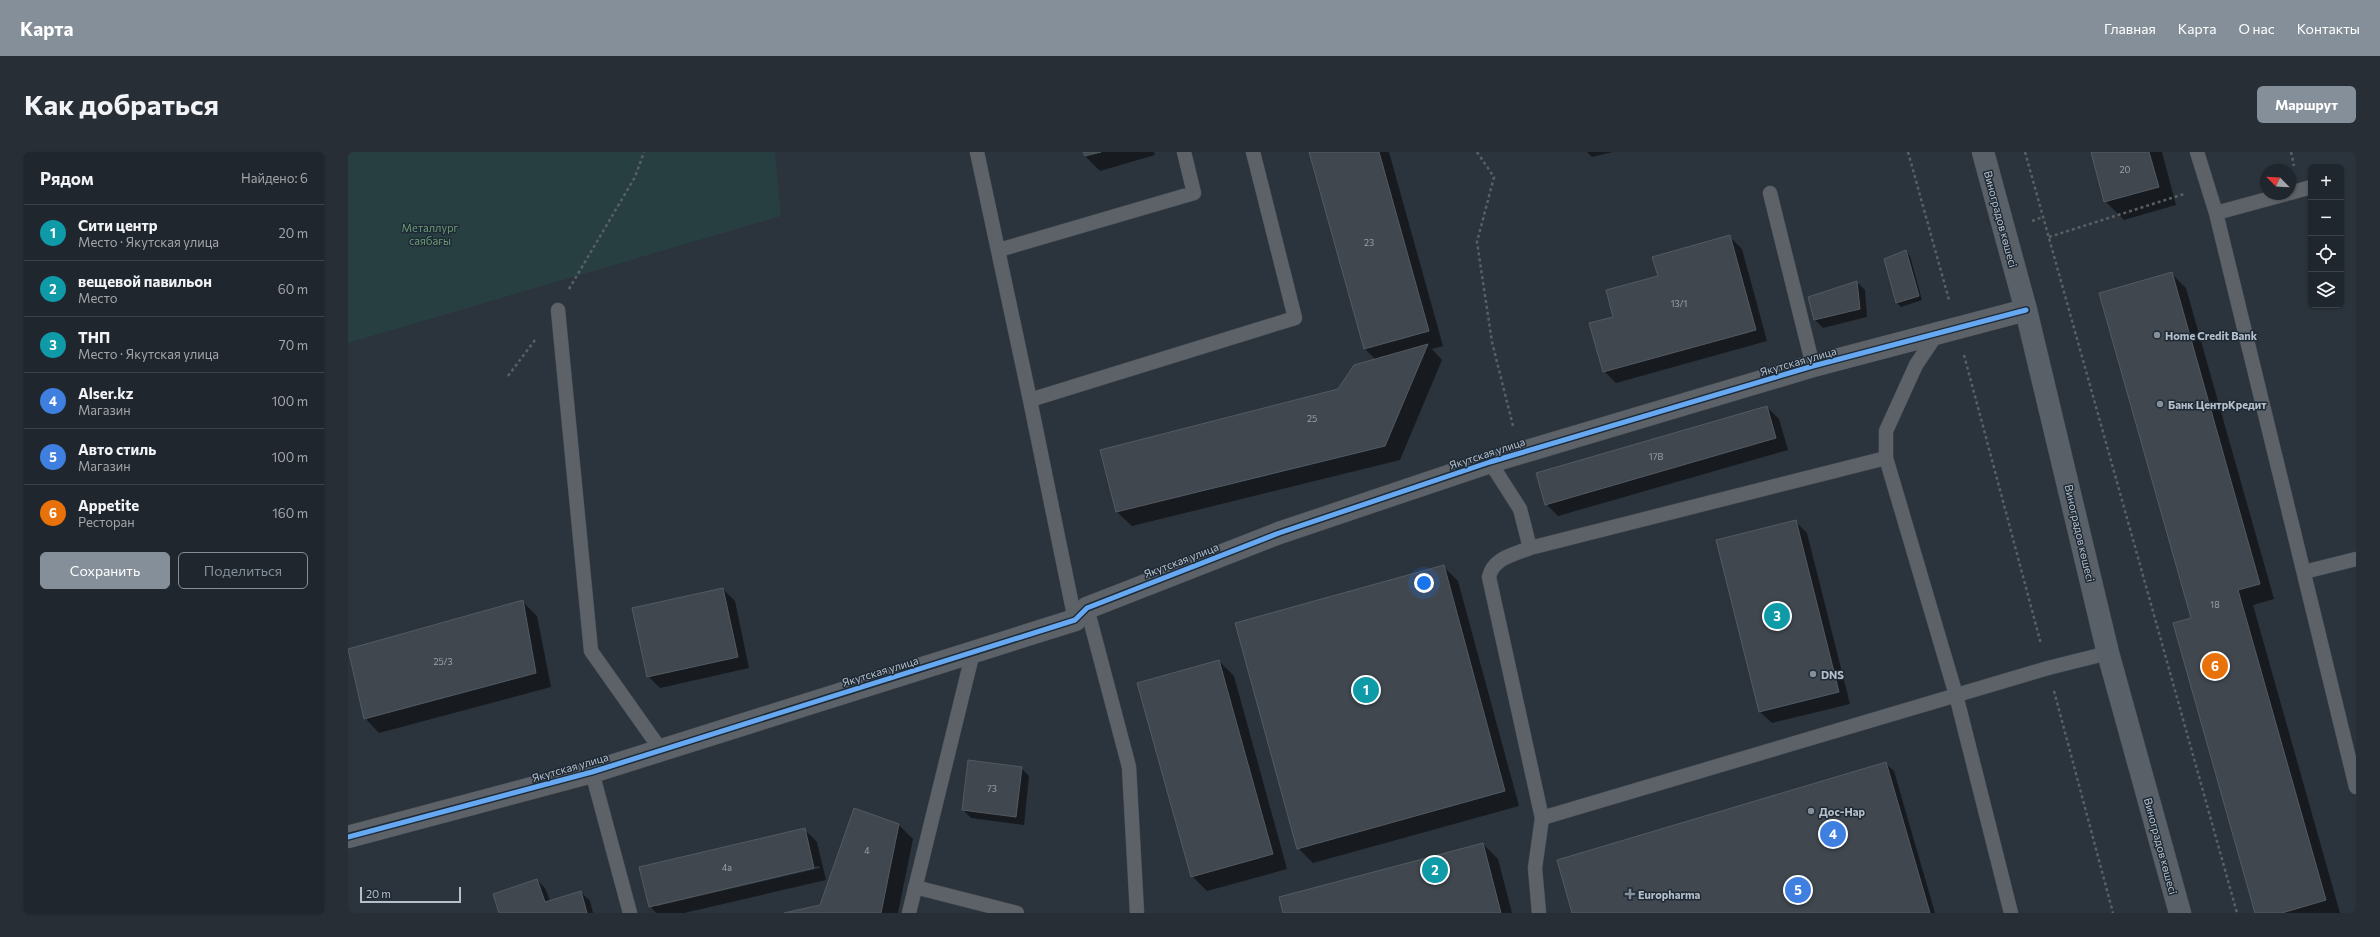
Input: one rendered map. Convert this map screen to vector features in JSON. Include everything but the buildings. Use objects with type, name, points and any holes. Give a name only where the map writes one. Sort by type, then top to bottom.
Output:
[{"type":"main road","name":"Виноградов көшесі","points":[[1983,152],[2026,310],[2108,653],[2180,913]]},
{"type":"street","name":"Якутская улица","points":[[348,837],[592,772],[973,652],[1081,614],[1279,533],[1490,462],[1813,366],[1936,335],[2026,310]]},
{"type":"lane","points":[[977,152],[1030,400],[1081,614],[1129,766],[1137,913]]},
{"type":"lane","points":[[999,250],[1194,193],[1184,152]]},
{"type":"lane","points":[[1030,400],[1295,318],[1253,152]]},
{"type":"lane","points":[[2197,152],[2216,213],[2356,787]]},
{"type":"lane","points":[[2296,191],[2308,188]]},
{"type":"lane","points":[[1770,193],[1813,366]]},
{"type":"lane","points":[[2216,213],[2264,200]]},
{"type":"lane","points":[[558,310],[591,651],[661,750]]},
{"type":"lane","points":[[1936,335],[1916,365],[1886,431],[1886,458],[1956,695],[2011,913]]},
{"type":"lane","points":[[1538,913],[1535,868],[1542,818],[1489,577],[1491,568],[1497,561],[1530,548],[1886,458]]},
{"type":"lane","points":[[1490,462],[1520,509],[1530,548]]},
{"type":"lane","points":[[2304,572],[2356,559]]},
{"type":"lane","points":[[909,913],[973,652]]},
{"type":"lane","points":[[1542,818],[2048,668],[2108,653]]},
{"type":"lane","points":[[592,772],[630,913]]},
{"type":"lane","points":[[915,887],[1017,913]]},
{"type":"path","points":[[508,376],[558,310],[635,177],[644,152]]},
{"type":"path","points":[[1477,152],[1494,177],[1477,242],[1492,342],[1519,453]]},
{"type":"path","points":[[1908,152],[1957,328],[2113,913]]},
{"type":"path","points":[[2025,152],[2237,913]]},
{"type":"path","points":[[2049,237],[2208,187]]},
{"type":"green space","name":"Металлург саябағы","points":[[348,152],[775,152],[781,216],[348,343]]},
{"type":"cycle path","points":[[348,837],[592,772],[1075,620],[1087,608],[1279,533],[1490,462],[1813,366],[2026,310]]},
{"type":"place","name":"Home Credit Bank","points":[[2157,335]]},
{"type":"place","name":"Банк ЦентрКредит","points":[[2160,404]]},
{"type":"place","name":"ТНП","points":[[1777,616]]},
{"type":"place","name":"Appetite","points":[[2215,666]]},
{"type":"place","name":"DNS","points":[[1813,674]]},
{"type":"place","name":"Сити центр","points":[[1366,690]]},
{"type":"place","name":"Дос-Нар","points":[[1811,811]]},
{"type":"place","name":"Alser.kz","points":[[1833,834]]},
{"type":"place","name":"вещевой павильон","points":[[1435,870]]},
{"type":"place","name":"Авто стиль","points":[[1798,890]]},
{"type":"place","name":"Europharma","points":[[1630,894]]}]
